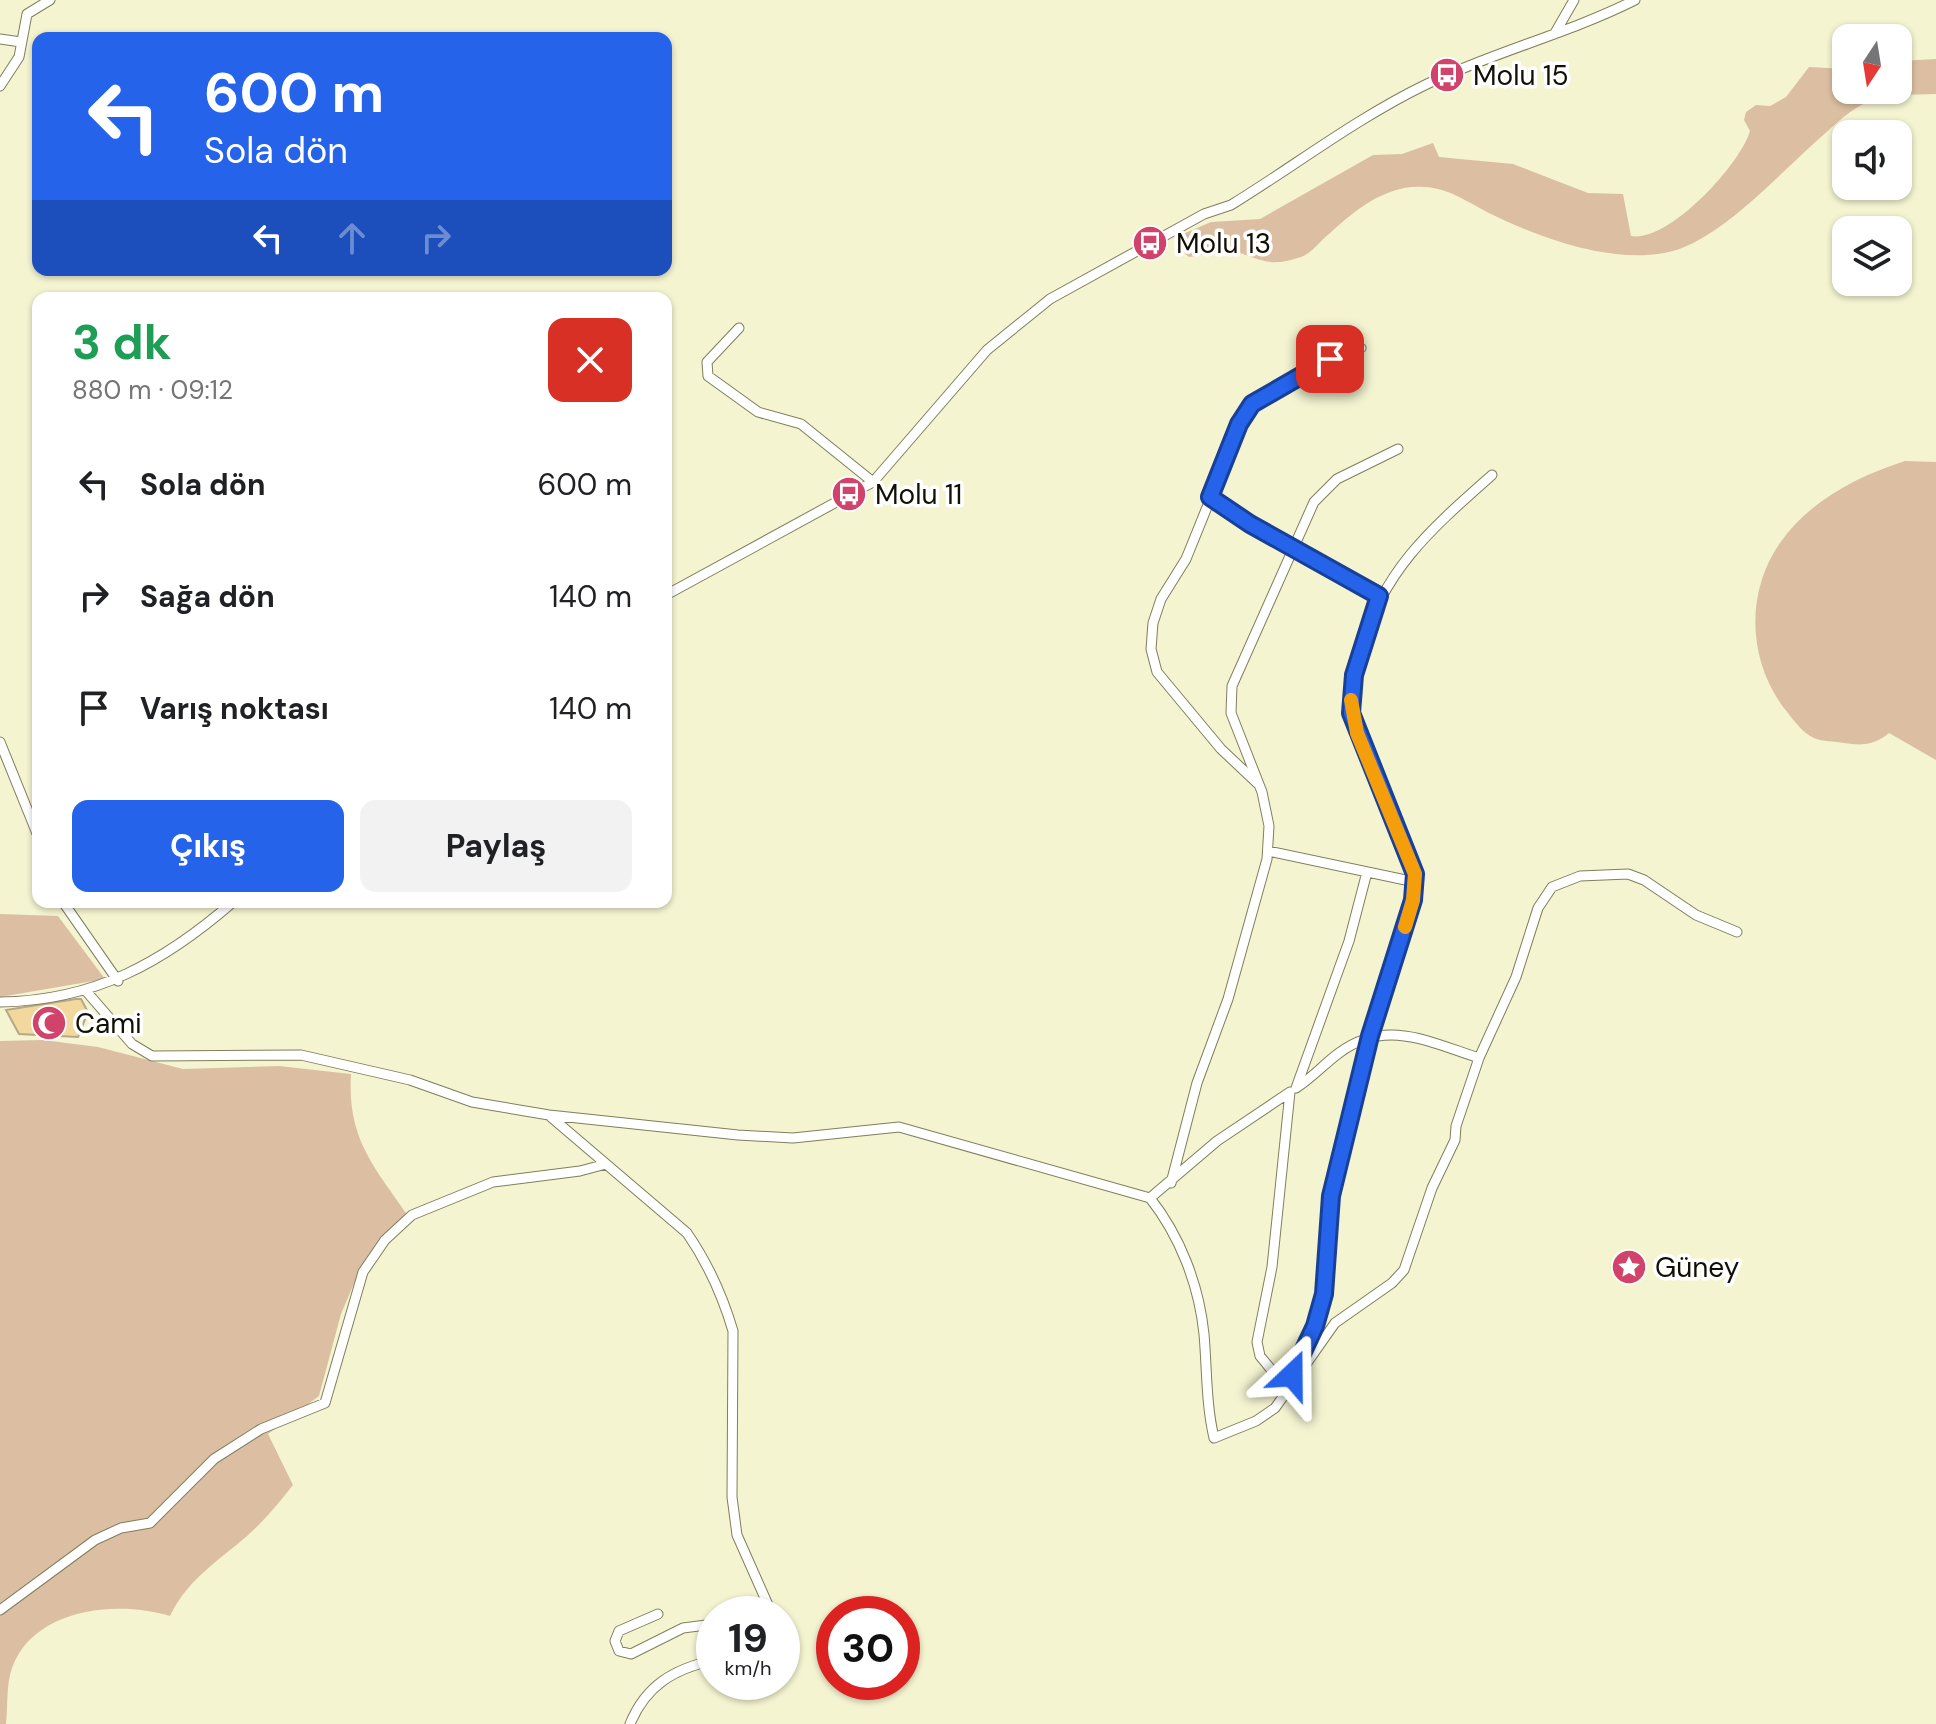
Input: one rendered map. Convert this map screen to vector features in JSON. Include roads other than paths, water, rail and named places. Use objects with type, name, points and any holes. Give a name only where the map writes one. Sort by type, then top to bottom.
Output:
[{"type":"street","points":[[0,86],[16,64],[27,14],[50,0]]},
{"type":"street","points":[[1555,33],[1574,0]]},
{"type":"street","points":[[672,592],[873,482],[987,350],[1050,299],[1204,214],[1231,205],[1421,87],[1475,62],[1635,0]]},
{"type":"street","points":[[0,39],[21,42]]},
{"type":"street","points":[[739,328],[707,362],[708,376],[758,412],[801,424],[873,482]]},
{"type":"street","points":[[1259,784],[1208,734],[1157,672],[1152,656],[1156,611],[1186,559],[1239,424],[1252,404],[1315,366],[1361,348]]},
{"type":"street","points":[[1171,1183],[1197,1083],[1225,1008],[1260,891],[1268,851],[1269,826],[1259,784],[1233,720],[1231,693],[1305,517],[1324,490],[1337,479],[1398,449]]},
{"type":"street","points":[[1288,1390],[1324,1294],[1331,1196],[1370,1036],[1413,900],[1415,882],[1399,829],[1351,713],[1354,675],[1379,596],[1402,562],[1492,475]]},
{"type":"street","points":[[1210,497],[1379,596]]},
{"type":"street","points":[[0,742],[32,821]]},
{"type":"street","points":[[1268,851],[1415,882]]},
{"type":"street","points":[[1367,872],[1349,941],[1296,1088],[1338,1053],[1370,1036],[1392,1032],[1479,1058]]},
{"type":"street","points":[[86,991],[132,1044],[152,1056],[301,1055],[410,1080],[472,1102],[549,1115],[793,1138],[899,1127],[1150,1198],[1179,1242],[1195,1295],[1203,1330],[1214,1438],[1263,1418],[1288,1390],[1335,1323],[1392,1283],[1404,1270],[1428,1197],[1455,1140],[1456,1126],[1479,1058],[1513,985],[1541,901],[1552,887],[1563,881],[1612,873],[1636,876],[1696,915],[1737,932]]},
{"type":"street","points":[[67,908],[118,981]]},
{"type":"street","points":[[0,1002],[86,991],[118,981],[178,946],[226,908]]},
{"type":"street","points":[[1150,1198],[1217,1141],[1290,1092],[1272,1267],[1257,1342],[1260,1356],[1288,1390]]},
{"type":"street","points":[[549,1115],[687,1233],[703,1256],[725,1305],[733,1342],[732,1497],[737,1535],[764,1596]]},
{"type":"street","points":[[0,1610],[95,1540],[121,1528],[150,1523],[214,1459],[261,1429],[325,1403],[363,1272],[385,1240],[412,1215],[493,1182],[580,1171],[606,1164]]},
{"type":"street","points":[[658,1614],[619,1631],[615,1641],[619,1651],[631,1654],[683,1628],[696,1626]]},
{"type":"street","points":[[630,1724],[638,1705],[654,1686],[675,1672],[696,1666]]},
{"type":"place","name":"Molu 15","points":[[1447,75]]},
{"type":"place","name":"Molu 13","points":[[1150,243]]},
{"type":"place","name":"Molu 11","points":[[849,494]]},
{"type":"place","name":"Cami","points":[[49,1023]]},
{"type":"place","name":"Güney","points":[[1629,1267]]}]
